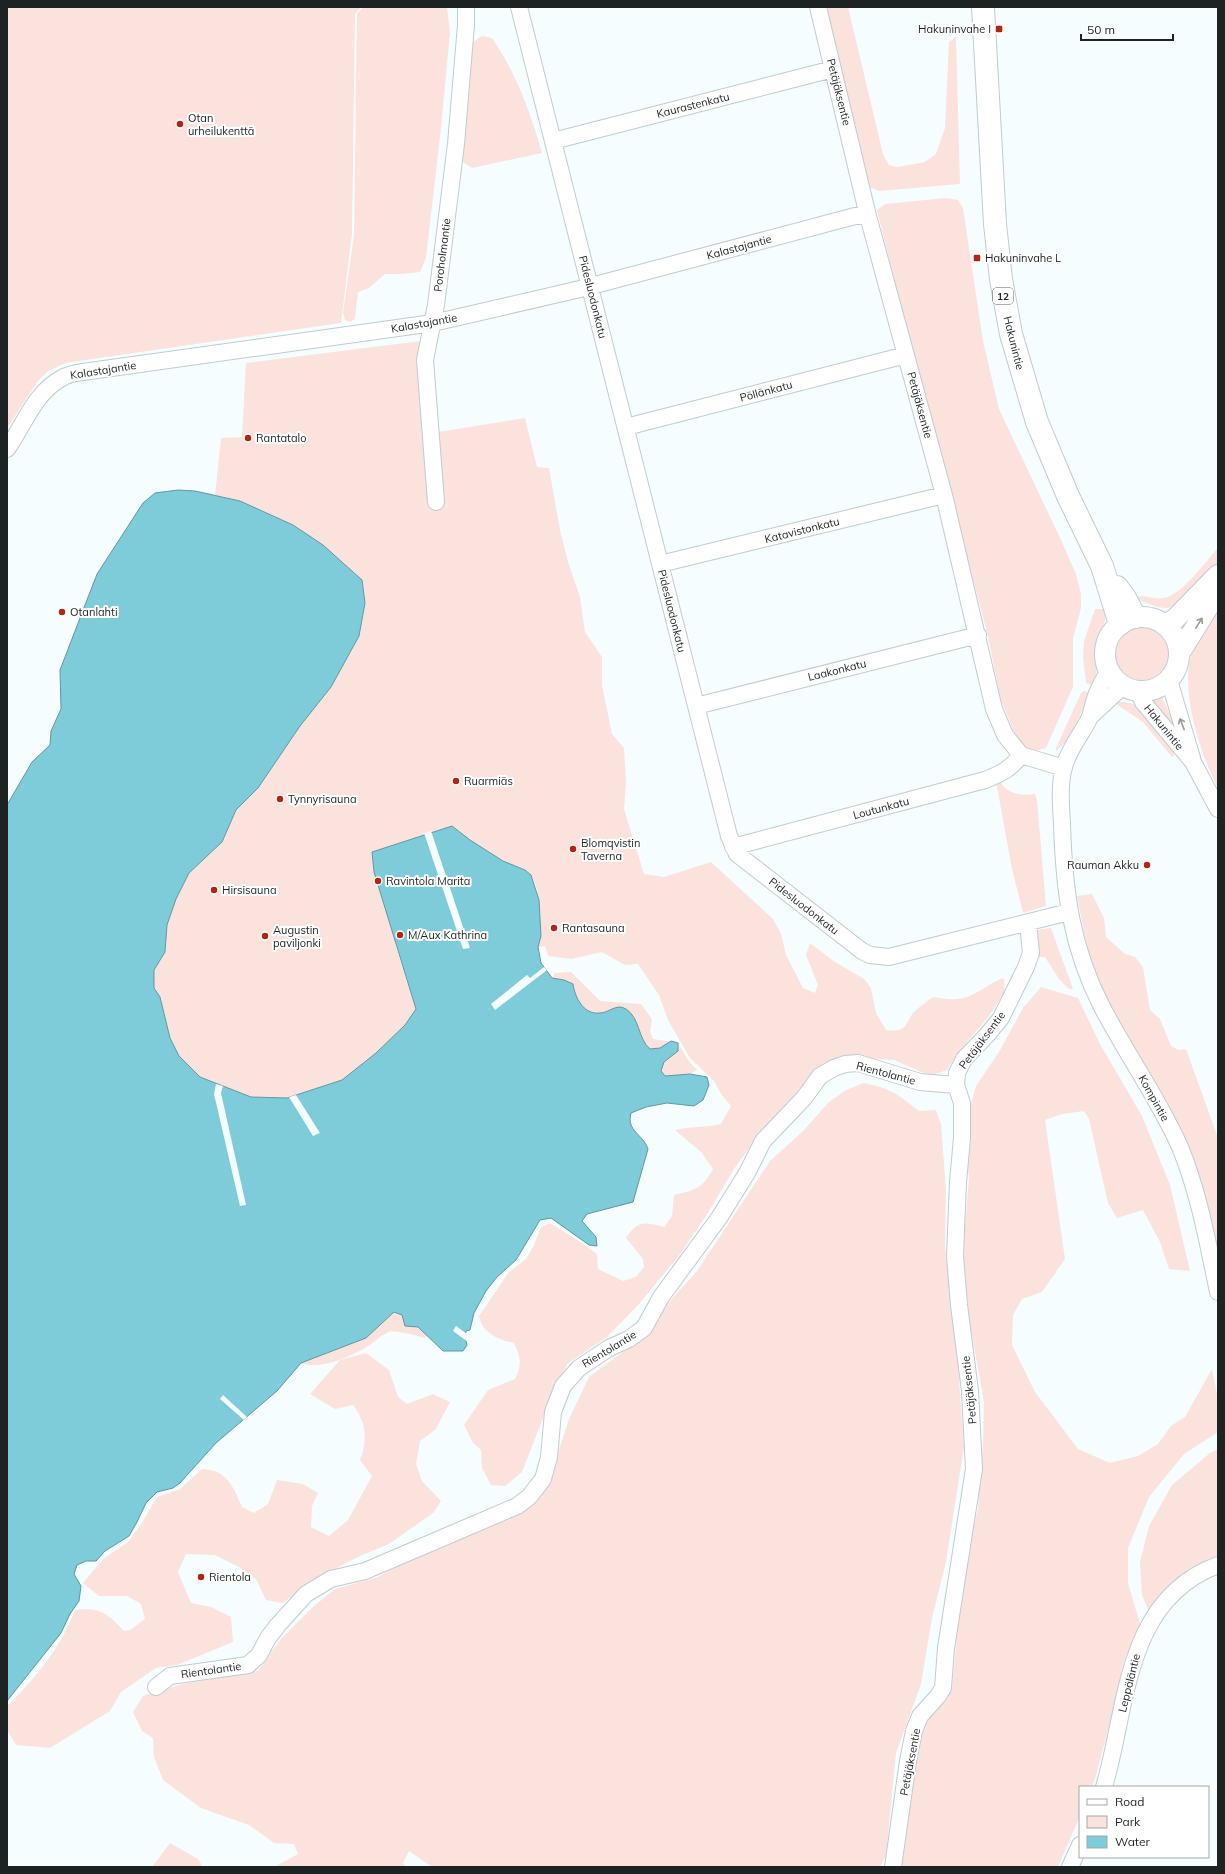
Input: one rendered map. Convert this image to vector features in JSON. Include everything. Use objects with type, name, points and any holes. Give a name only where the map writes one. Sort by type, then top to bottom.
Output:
[{"type":"highway","name":"Hakunintie","points":[[984,7],[995,224],[1005,306],[1018,362],[1037,422],[1065,489],[1102,566],[1125,598],[1127,621]]},
{"type":"main road","points":[[1166,625],[1176,618],[1218,575]]},
{"type":"main road","points":[[1180,654],[1174,634],[1166,625],[1151,618],[1127,621],[1111,633],[1106,645],[1105,658],[1109,670],[1115,679],[1130,688],[1149,691],[1160,687],[1169,680],[1178,664],[1180,654],[1218,591]]},
{"type":"street","name":"Poroholmantie","points":[[436,502],[425,360],[437,298],[456,144],[466,25],[466,7]]},
{"type":"street","name":"Pidesluodonkatu","points":[[519,7],[696,706],[733,847],[737,854],[870,955],[889,957],[1069,912]]},
{"type":"street","name":"Petäjäksentie","points":[[818,7],[868,216],[944,495],[978,635],[994,709],[1005,735],[1021,755]]},
{"type":"street","name":"Kaurastenkatu","points":[[552,141],[833,69]]},
{"type":"street","name":"Kalastajantie","points":[[7,449],[40,396],[50,385],[63,376],[433,323],[590,286],[848,218],[868,216]]},
{"type":"street","name":"Pöllänkatu","points":[[626,427],[906,355]]},
{"type":"street","name":"Katavistonkatu","points":[[660,564],[944,495]]},
{"type":"street","name":"Laakonkatu","points":[[696,706],[978,635]]},
{"type":"street","points":[[1069,912],[1062,814],[1064,768],[1075,741],[1090,717],[1098,692],[1109,670]]},
{"type":"street","name":"Hakunintie","points":[[1169,680],[1175,705],[1186,735],[1193,762]]},
{"type":"street","points":[[1090,717],[1130,688]]},
{"type":"street","name":"Hakunintie","points":[[1130,688],[1193,762],[1218,809]]},
{"type":"street","points":[[1021,755],[1064,768]]},
{"type":"street","name":"Loutunkatu","points":[[733,847],[985,780],[1006,771],[1015,764],[1021,755]]},
{"type":"street","name":"Kompintie","points":[[1069,912],[1080,956],[1101,1005],[1120,1041],[1164,1115],[1188,1168],[1201,1212],[1218,1292]]},
{"type":"street","name":"Petäjäksentie","points":[[893,1867],[908,1761],[914,1730],[920,1716],[938,1696],[943,1688],[946,1648],[974,1469],[970,1390],[959,1305],[956,1256],[958,1182],[962,1138],[962,1103],[956,1086],[957,1073],[964,1059],[987,1036],[1000,1018],[1026,967],[1030,953],[1028,923]]},
{"type":"street","name":"Rientolantie","points":[[156,1688],[170,1676],[248,1665],[259,1654],[268,1638],[278,1625],[306,1594],[331,1579],[365,1571],[517,1506],[528,1496],[543,1479],[549,1456],[553,1412],[563,1386],[578,1368],[609,1348],[629,1339],[644,1328],[661,1297],[719,1218],[747,1173],[763,1141],[804,1098],[820,1076],[845,1064],[858,1063],[920,1082],[956,1086]]},
{"type":"street","name":"Leppäläntie","points":[[1104,1786],[1131,1668],[1138,1646],[1148,1626],[1165,1603],[1181,1587],[1198,1575],[1218,1565]]},
{"type":"street","points":[[1070,1867],[1079,1847]]},
{"type":"green space","name":"Otan urheilukenttä","points":[[7,7],[361,7],[355,14],[352,234],[341,323],[65,363],[47,372],[38,381],[7,428]]},
{"type":"green space","points":[[363,7],[447,7],[450,32],[426,258],[420,272],[385,274],[369,288],[358,292],[355,319],[350,322],[345,320],[343,313],[354,235],[357,14]]},
{"type":"green space","points":[[825,7],[848,7],[883,154],[889,165],[897,167],[925,162],[936,154],[945,128],[949,42],[956,37],[960,184],[879,191],[869,187]]},
{"type":"green space","points":[[482,36],[492,38],[501,51],[522,93],[542,153],[472,168],[461,161],[473,42]]},
{"type":"green space","points":[[946,198],[958,200],[963,208],[983,341],[999,409],[1061,540],[1076,574],[1081,594],[1081,608],[1073,638],[1073,687],[1046,748],[1035,751],[1026,750],[1017,739],[1001,700],[987,632],[913,354],[877,210],[885,204]]},
{"type":"green space","points":[[429,340],[432,433],[525,418],[537,467],[549,468],[560,530],[568,562],[580,597],[585,632],[602,657],[602,685],[612,734],[624,748],[626,782],[624,809],[644,874],[664,877],[711,862],[773,919],[781,934],[786,955],[803,988],[815,993],[818,985],[806,955],[810,943],[835,962],[864,979],[871,988],[876,1013],[886,1030],[899,1030],[903,1028],[915,1011],[933,997],[952,999],[964,998],[971,996],[1004,978],[1005,992],[989,1016],[956,1055],[947,1070],[933,1075],[924,1073],[894,1060],[857,1058],[822,1065],[764,1128],[734,1169],[706,1216],[678,1257],[639,1304],[607,1337],[568,1363],[553,1393],[522,1472],[505,1486],[491,1485],[482,1468],[481,1450],[473,1443],[464,1425],[488,1390],[515,1379],[520,1361],[514,1343],[492,1335],[484,1327],[479,1316],[509,1272],[526,1259],[534,1245],[541,1227],[550,1223],[597,1254],[598,1269],[623,1281],[636,1277],[644,1267],[643,1259],[626,1238],[630,1232],[638,1225],[642,1224],[651,1224],[664,1227],[672,1216],[674,1195],[697,1188],[705,1181],[713,1169],[702,1153],[675,1130],[721,1124],[731,1106],[721,1094],[714,1081],[690,1058],[668,1020],[659,995],[638,964],[625,965],[602,952],[571,959],[548,956],[545,946],[538,947],[540,931],[539,898],[533,879],[529,873],[495,857],[452,826],[395,944],[416,1009],[405,1025],[376,1053],[342,1080],[287,1098],[251,1097],[200,1077],[179,1056],[170,1038],[160,997],[154,988],[154,970],[165,952],[167,925],[176,899],[189,873],[222,842],[236,811],[258,788],[300,726],[331,687],[359,636],[365,603],[362,580],[226,497],[215,496],[221,438],[242,437],[246,363]]},
{"type":"green space","points":[[1218,548],[1218,565],[1197,590],[1184,602],[1170,608],[1161,608],[1137,599],[1137,597],[1140,596],[1164,598],[1179,590]]},
{"type":"green space","points":[[1218,605],[1218,788],[1205,759],[1195,727],[1191,710],[1188,678],[1190,657]]},
{"type":"green space","points":[[1095,609],[1106,609],[1106,614],[1096,651],[1096,673],[1092,685],[1086,683],[1083,657],[1084,641]]},
{"type":"green space","points":[[1138,625],[1148,625],[1163,633],[1169,642],[1171,653],[1169,664],[1163,673],[1148,681],[1138,681],[1127,676],[1120,669],[1115,658],[1115,648],[1120,637],[1127,630]]},
{"type":"green space","points":[[1084,691],[1090,693],[1080,716],[1067,740],[1056,751],[1081,693]]},
{"type":"green space","points":[[1161,694],[1174,724],[1170,726],[1145,697]]},
{"type":"green space","points":[[1118,702],[1137,705],[1172,747],[1174,756],[1172,757],[1143,722],[1116,704]]},
{"type":"green space","points":[[1000,780],[1002,785],[1010,791],[1025,795],[1035,794],[1037,800],[1046,906],[1023,913],[1012,869],[996,781]]},
{"type":"green space","points":[[1092,894],[1104,918],[1106,937],[1125,954],[1135,957],[1143,967],[1150,1010],[1160,1019],[1171,1046],[1178,1050],[1186,1049],[1218,1138],[1218,1253],[1194,1164],[1167,1103],[1130,1041],[1104,992],[1088,952],[1077,896]]},
{"type":"green space","points":[[1051,928],[1073,989],[1069,989],[1059,979],[1045,957],[1038,957],[1034,940],[1037,930]]},
{"type":"green space","points":[[571,972],[600,1001],[641,1004],[652,1019],[650,1031],[653,1039],[678,1043],[688,1060],[697,1070],[690,1074],[648,1084],[552,978],[555,973]]},
{"type":"green space","points":[[1041,987],[1078,998],[1100,1044],[1142,1116],[1170,1185],[1190,1271],[1169,1269],[1160,1242],[1143,1210],[1117,1218],[1108,1203],[1089,1119],[1084,1111],[1062,1114],[1045,1120],[1065,1259],[1042,1292],[1022,1299],[1013,1315],[1012,1345],[1035,1392],[1078,1449],[1110,1463],[1138,1456],[1158,1444],[1171,1426],[1185,1417],[1212,1369],[1218,1399],[1218,1432],[1184,1454],[1149,1497],[1128,1548],[1128,1583],[1140,1624],[1123,1664],[1113,1712],[1095,1779],[1092,1786],[1079,1786],[1079,1818],[1058,1867],[900,1867],[919,1740],[927,1721],[952,1691],[962,1578],[978,1509],[983,1446],[984,1402],[969,1318],[963,1252],[969,1178],[964,1128],[976,1086],[999,1052],[1023,1008]]},
{"type":"green space","points":[[864,1083],[881,1087],[894,1093],[919,1111],[936,1110],[941,1124],[946,1189],[945,1248],[956,1340],[964,1447],[946,1562],[932,1618],[921,1684],[896,1753],[886,1855],[880,1867],[432,1867],[409,1851],[403,1863],[406,1867],[274,1867],[298,1854],[294,1844],[274,1843],[249,1825],[201,1808],[163,1780],[154,1757],[153,1738],[142,1731],[133,1712],[143,1696],[183,1684],[258,1671],[281,1639],[314,1606],[335,1589],[378,1577],[428,1548],[511,1519],[548,1484],[569,1419],[589,1377],[628,1348],[697,1271],[770,1161],[803,1131],[829,1102],[846,1090]]},
{"type":"green space","points":[[376,1307],[403,1311],[428,1333],[425,1338],[402,1332],[389,1332],[365,1348],[334,1362],[317,1365],[301,1363],[309,1347]]},
{"type":"green space","points":[[366,1353],[389,1370],[398,1397],[407,1404],[433,1394],[450,1402],[436,1429],[420,1441],[416,1464],[422,1481],[441,1501],[433,1513],[389,1544],[360,1556],[309,1582],[283,1603],[266,1600],[256,1579],[239,1567],[215,1555],[186,1554],[178,1572],[191,1603],[211,1607],[231,1617],[233,1642],[177,1665],[156,1668],[121,1692],[110,1711],[50,1748],[16,1745],[7,1730],[8,1705],[38,1673],[47,1661],[63,1637],[75,1610],[91,1609],[102,1613],[113,1620],[124,1631],[130,1630],[145,1619],[141,1604],[127,1596],[99,1596],[83,1583],[103,1559],[128,1542],[140,1526],[157,1497],[180,1489],[202,1469],[211,1470],[218,1472],[228,1480],[242,1507],[254,1513],[268,1504],[277,1480],[303,1484],[318,1493],[312,1506],[311,1527],[329,1536],[348,1520],[372,1476],[360,1460],[363,1453],[365,1438],[361,1418],[353,1405],[335,1409],[310,1394],[340,1360]]},
{"type":"green space","points":[[1218,1449],[1218,1555],[1197,1565],[1179,1578],[1149,1612],[1142,1595],[1140,1562],[1149,1526],[1172,1485],[1210,1453]]},
{"type":"green space","points":[[170,1843],[198,1859],[203,1867],[152,1867]]},
{"type":"water","points":[[178,490],[195,491],[240,501],[293,525],[323,545],[362,580],[365,603],[359,636],[331,687],[300,726],[258,788],[236,810],[222,842],[189,873],[176,899],[167,925],[165,952],[154,970],[154,988],[160,997],[170,1038],[179,1056],[200,1077],[251,1097],[287,1098],[342,1080],[376,1053],[405,1025],[416,1009],[374,872],[372,852],[452,826],[470,840],[503,861],[525,870],[531,875],[539,900],[541,936],[538,947],[541,963],[552,978],[564,980],[573,984],[578,999],[589,1011],[594,1013],[603,1013],[619,1007],[626,1009],[631,1013],[637,1023],[643,1040],[650,1049],[660,1048],[671,1041],[678,1043],[678,1051],[664,1062],[661,1071],[665,1076],[690,1074],[707,1077],[709,1085],[703,1100],[694,1106],[667,1103],[646,1107],[631,1113],[631,1124],[648,1149],[633,1202],[587,1214],[582,1221],[596,1237],[597,1246],[589,1245],[551,1218],[540,1220],[516,1260],[497,1277],[486,1291],[474,1313],[470,1330],[466,1331],[465,1337],[467,1345],[463,1351],[443,1351],[418,1327],[405,1326],[402,1315],[394,1312],[366,1338],[301,1363],[277,1391],[216,1443],[180,1483],[173,1488],[157,1492],[146,1503],[129,1536],[105,1551],[96,1561],[86,1561],[77,1565],[74,1574],[81,1586],[79,1601],[70,1614],[61,1633],[7,1701],[7,805],[32,762],[50,745],[51,731],[61,709],[60,670],[97,574],[143,503],[155,493]]},
{"type":"pier","points":[[431,831],[470,948],[463,949],[424,833]]},
{"type":"pier","points":[[544,967],[547,970],[495,1010],[491,1004],[527,975],[530,978]]},
{"type":"pier","points":[[216,1084],[223,1086],[221,1093],[246,1205],[240,1206],[214,1094]]},
{"type":"pier","points":[[296,1095],[320,1133],[313,1136],[289,1097]]},
{"type":"pier","points":[[456,1326],[467,1334],[468,1342],[453,1331]]},
{"type":"pier","points":[[223,1395],[247,1417],[244,1420],[220,1399]]},
{"type":"place","name":"Hakuninvahe I","points":[[999,29]]},
{"type":"place","name":"Otan urheilukenttä","points":[[180,124]]},
{"type":"place","name":"Hakuninvahe L","points":[[977,258]]},
{"type":"place","name":"Rantatalo","points":[[248,438]]},
{"type":"place","name":"Otanlahti","points":[[62,612]]},
{"type":"place","name":"Ruarmiäs","points":[[456,781]]},
{"type":"place","name":"Tynnyrisauna","points":[[280,799]]},
{"type":"place","name":"Blomqvistin Taverna","points":[[573,849]]},
{"type":"place","name":"Rauman Akku","points":[[1147,865]]},
{"type":"place","name":"Ravintola Marita","points":[[378,881]]},
{"type":"place","name":"Hirsisauna","points":[[214,890]]},
{"type":"place","name":"Rantasauna","points":[[554,928]]},
{"type":"place","name":"M/Aux Kathrina","points":[[400,935]]},
{"type":"place","name":"Augustin paviljonki","points":[[265,936]]},
{"type":"place","name":"Rientola","points":[[201,1577]]}]
